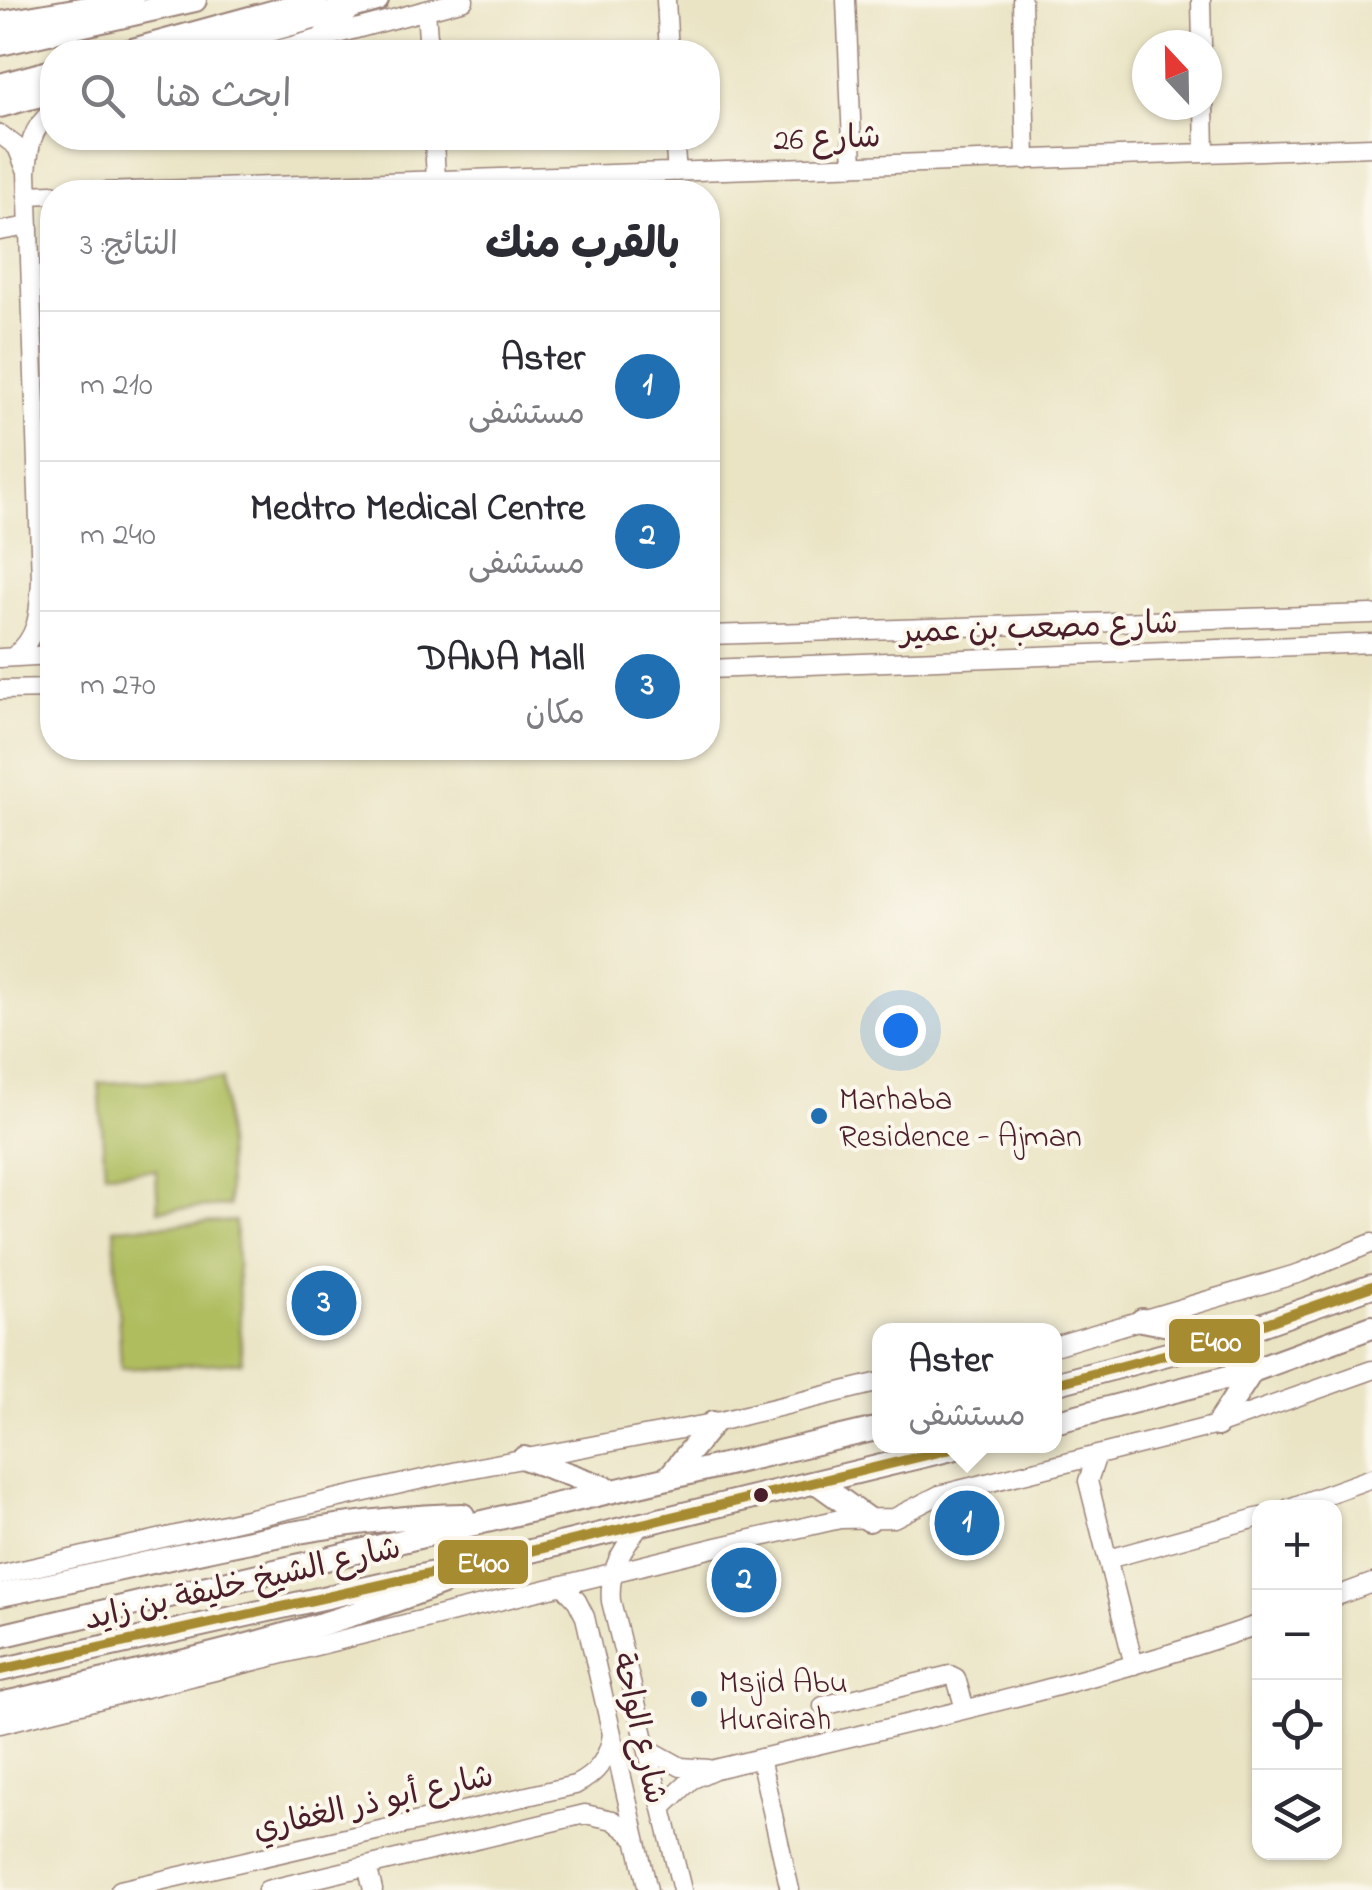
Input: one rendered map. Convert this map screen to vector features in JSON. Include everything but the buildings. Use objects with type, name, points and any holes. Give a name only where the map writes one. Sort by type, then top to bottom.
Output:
[{"type":"main road","points":[[0,23],[132,0]]},
{"type":"main road","points":[[0,44],[195,0]]},
{"type":"main road","points":[[166,40],[316,0]]},
{"type":"main road","points":[[237,40],[377,0]]},
{"type":"main road","points":[[322,38],[349,9]]},
{"type":"main road","points":[[0,84],[40,75]]},
{"type":"main road","points":[[0,106],[40,95]]},
{"type":"main road","points":[[1062,1382],[1209,1342],[1372,1286]]},
{"type":"main road","points":[[1142,1320],[1169,1325],[1209,1342]]},
{"type":"main road","points":[[1062,1420],[1252,1371],[1372,1327]]},
{"type":"main road","points":[[1217,1425],[1252,1371]]},
{"type":"main road","points":[[669,1477],[713,1423]]},
{"type":"main road","name":"شارع الشيخ خليفة بن زايد","points":[[0,1636],[872,1430]]},
{"type":"main road","name":"شارع الشيخ خليفة بن زايد","points":[[0,1670],[506,1557],[935,1453]]},
{"type":"main road","points":[[524,1458],[612,1490]]},
{"type":"main road","points":[[816,1482],[870,1520]]},
{"type":"main road","points":[[0,1594],[362,1523],[458,1514],[507,1515]]},
{"type":"main road","points":[[0,1704],[376,1607],[506,1557]]},
{"type":"main road","points":[[34,1588],[62,1562]]},
{"type":"main road","points":[[135,1672],[166,1684]]},
{"type":"street","points":[[315,40],[464,0]]},
{"type":"street","points":[[666,0],[668,40]]},
{"type":"street","points":[[846,0],[853,166]]},
{"type":"street","points":[[1022,0],[1026,160]]},
{"type":"street","points":[[1202,0],[1202,30]]},
{"type":"street","points":[[426,10],[427,40]]},
{"type":"street","points":[[1205,120],[1206,154]]},
{"type":"street","points":[[40,122],[32,136],[27,172],[40,550]]},
{"type":"street","points":[[0,134],[17,147],[27,172]]},
{"type":"street","name":"شارع 26","points":[[463,180],[1372,148]]},
{"type":"street","points":[[435,150],[436,180]]},
{"type":"street","points":[[675,150],[676,172]]},
{"type":"street","points":[[28,195],[40,194]]},
{"type":"street","points":[[0,231],[29,226]]},
{"type":"street","points":[[7,657],[26,647],[36,629],[40,590]]},
{"type":"street","name":"شارع مصعب بن عمير","points":[[720,635],[1372,614]]},
{"type":"street","name":"شارع مصعب بن عمير","points":[[720,669],[1372,642]]},
{"type":"street","points":[[7,657],[40,656]]},
{"type":"street","points":[[0,690],[40,688]]},
{"type":"street","points":[[1062,1344],[1300,1273],[1372,1243]]},
{"type":"street","points":[[0,1724],[830,1521],[894,1518],[939,1495],[1217,1425],[1372,1370]]},
{"type":"street","points":[[0,1575],[524,1458],[713,1423],[872,1384]]},
{"type":"street","points":[[1097,1455],[1088,1481],[1134,1665]]},
{"type":"street","points":[[1311,1500],[1372,1478]]},
{"type":"street","points":[[1108,1559],[1252,1519]]},
{"type":"street","points":[[612,1572],[641,1524]]},
{"type":"street","name":"شارع الواحة","points":[[612,1572],[612,1600],[682,1890]]},
{"type":"street","points":[[1342,1593],[1372,1583]]},
{"type":"street","name":"شارع الواحة","points":[[562,1585],[582,1608],[648,1890]]},
{"type":"street","points":[[663,1807],[691,1780],[715,1769],[1134,1665],[1252,1627]]},
{"type":"street","points":[[600,1685],[612,1669],[631,1677]]},
{"type":"street","points":[[823,1706],[950,1674],[957,1680],[965,1709]]},
{"type":"street","name":"شارع أبو ذر الغفاري","points":[[120,1890],[575,1785],[597,1771],[610,1748],[612,1735]]},
{"type":"street","points":[[650,1750],[681,1766],[715,1769]]},
{"type":"street","points":[[760,1758],[790,1890]]},
{"type":"street","points":[[544,1792],[554,1806],[552,1821]]},
{"type":"street","name":"شارع أبو ذر الغفاري","points":[[267,1890],[585,1814],[613,1820],[636,1838]]},
{"type":"street","points":[[367,1866],[373,1890]]},
{"type":"green space","points":[[223,1078],[229,1206],[158,1210],[156,1170],[105,1173],[99,1083]]},
{"type":"green space","points":[[235,1221],[242,1362],[121,1369],[114,1228]]},
{"type":"transit line","name":"E400","points":[[1062,1382],[1209,1343],[1372,1286]]},
{"type":"transit line","name":"E400","points":[[0,1670],[506,1557],[935,1453]]},
{"type":"place","name":"Marhaba Residence - Ajman","points":[[819,1116]]},
{"type":"place","name":"DANA Mall","points":[[324,1303]]},
{"type":"place","name":"Aster","points":[[967,1523]]},
{"type":"place","name":"Medtro Medical Centre","points":[[744,1580]]},
{"type":"place","name":"Msjid Abu Hurairah","points":[[699,1699]]}]
